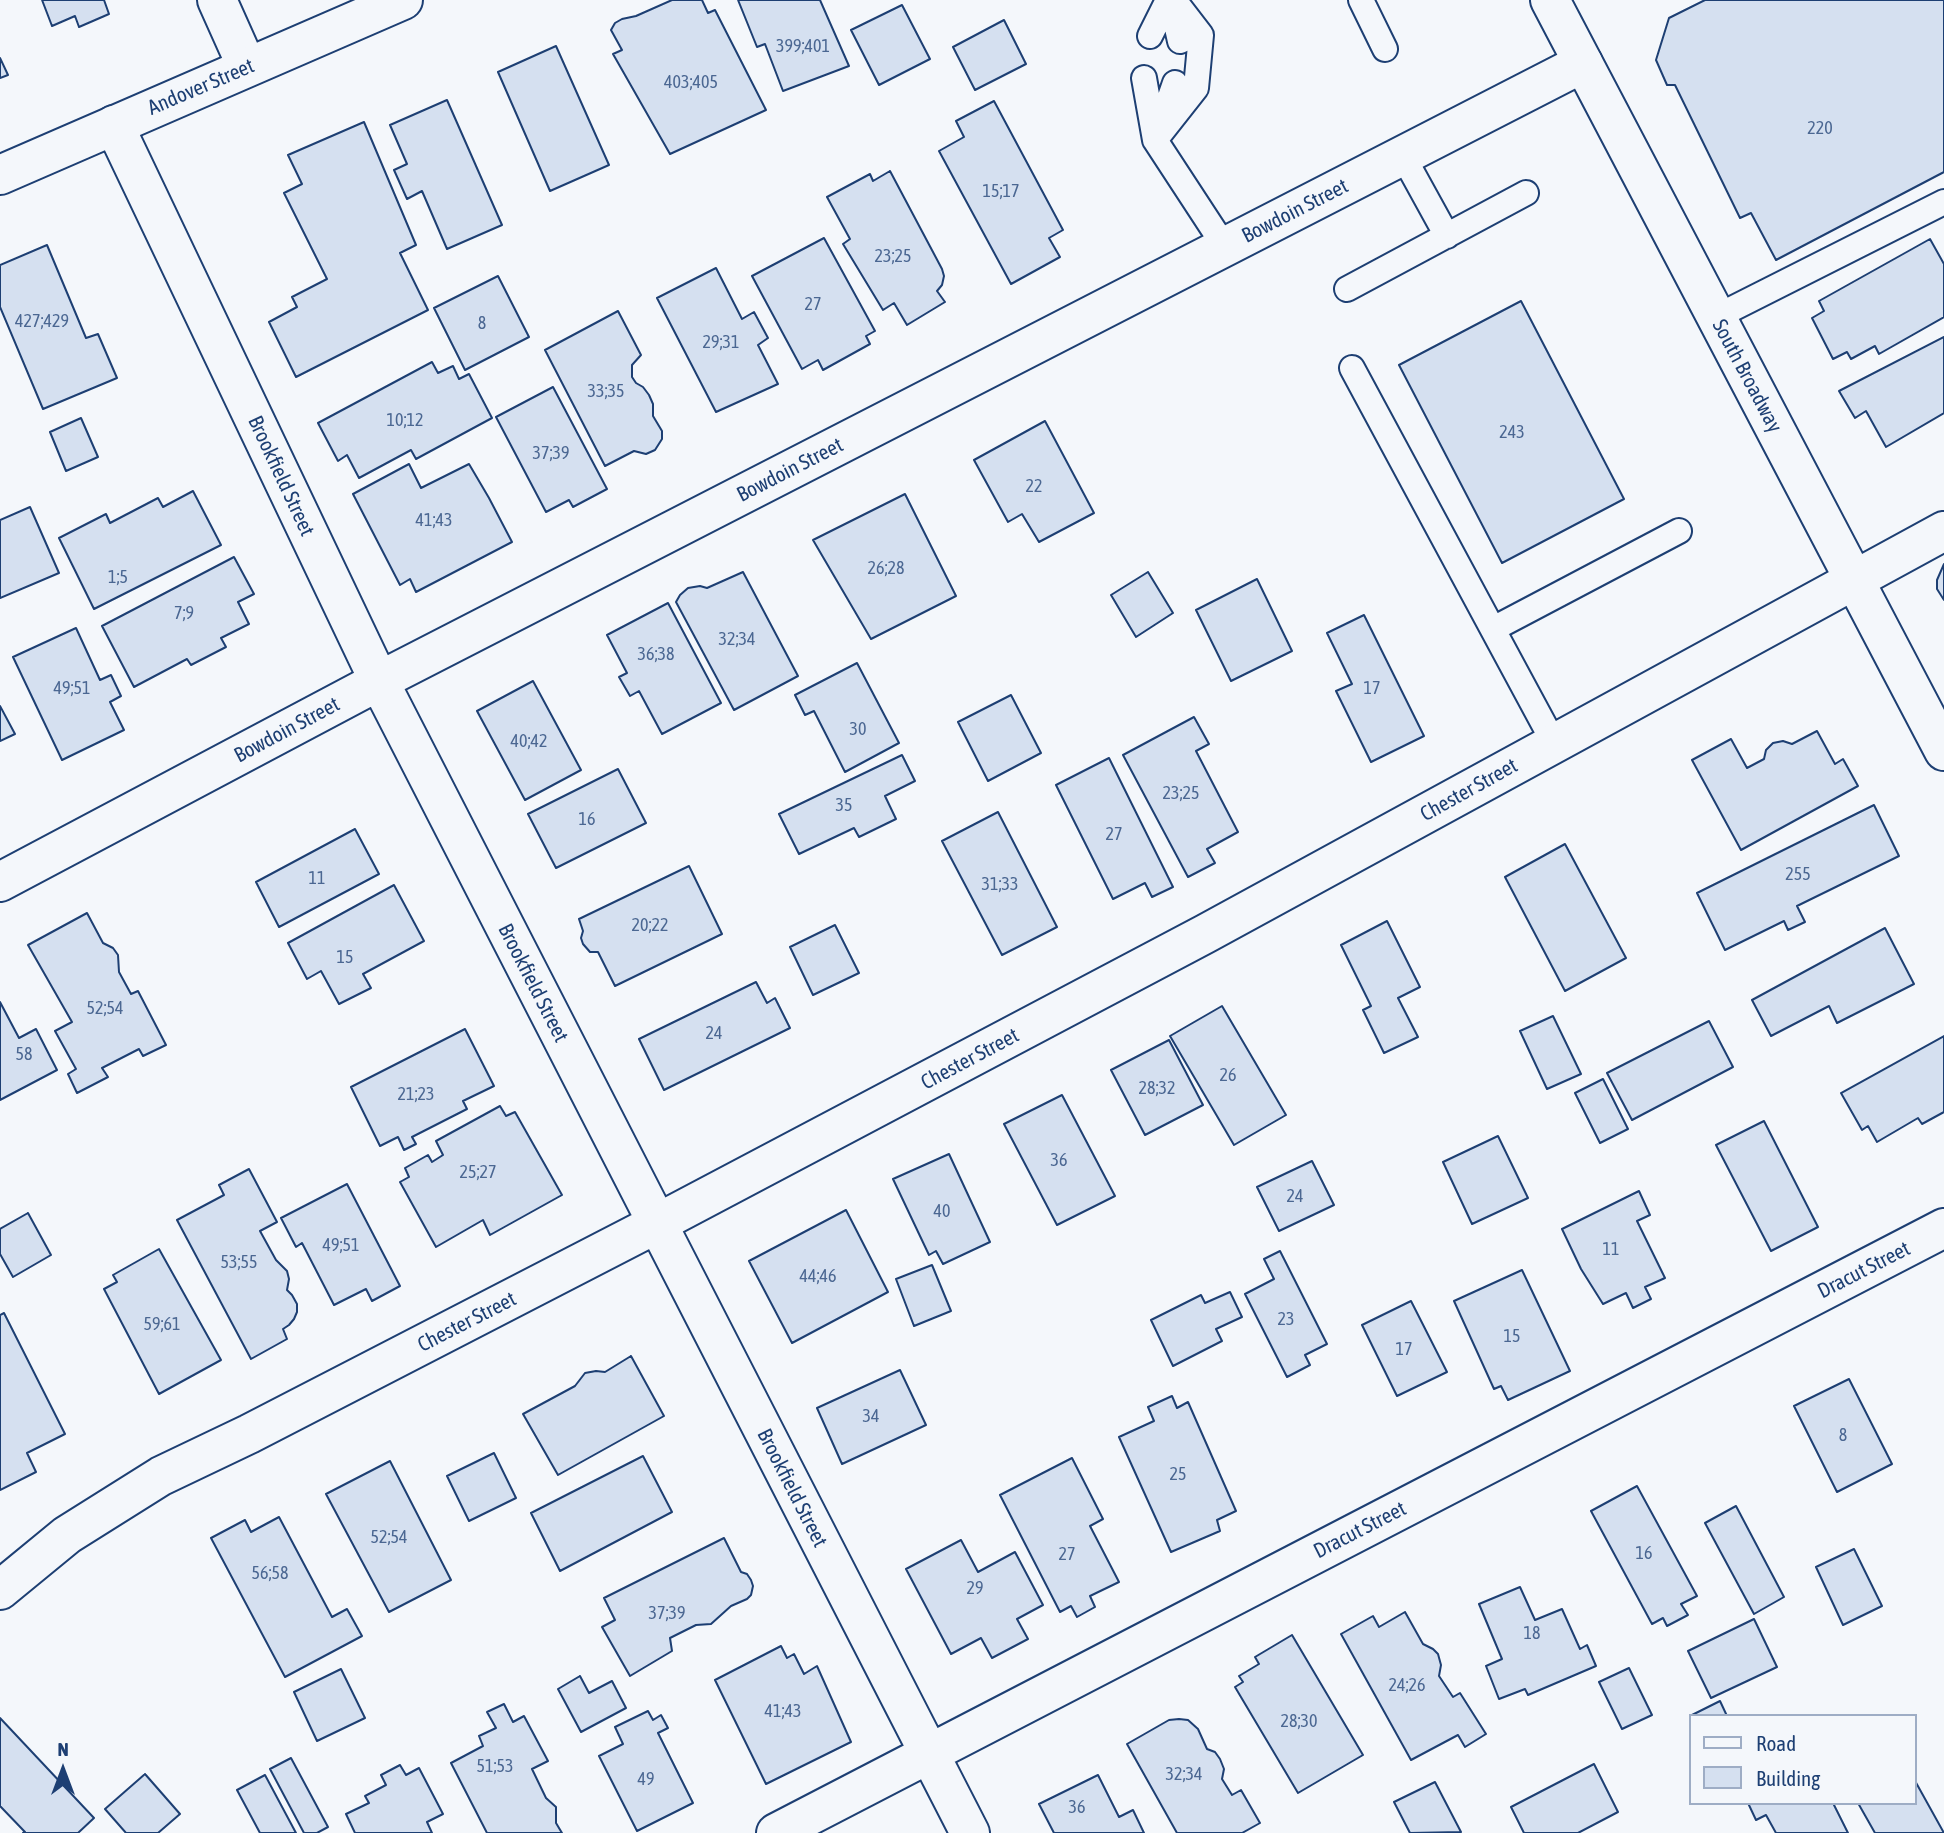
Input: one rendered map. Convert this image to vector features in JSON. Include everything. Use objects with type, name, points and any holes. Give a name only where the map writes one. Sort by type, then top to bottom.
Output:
[{"type":"street","points":[[217,0],[247,67]]},
{"type":"street","name":"Andover Street","points":[[0,175],[403,0]]},
{"type":"street","name":"South Broadway","points":[[1550,0],[1944,751]]},
{"type":"street","name":"Bowdoin Street","points":[[0,882],[379,681],[1583,63]]},
{"type":"street","name":"Brookfield Street","points":[[114,125],[379,681],[970,1833]]},
{"type":"street","name":"Chester Street","points":[[0,1590],[67,1535],[161,1476],[261,1428],[656,1224],[1205,934],[1944,531]]},
{"type":"street","name":"Dracut Street","points":[[776,1833],[1944,1228]]},
{"type":"lane","points":[[1150,36],[1171,0]]},
{"type":"lane","points":[[1171,0],[1180,41]]},
{"type":"lane","points":[[1155,140],[1196,88],[1201,35],[1171,0]]},
{"type":"lane","points":[[1361,0],[1385,49]]},
{"type":"lane","points":[[1144,78],[1155,140],[1225,247]]},
{"type":"lane","points":[[1155,140],[1175,83]]},
{"type":"lane","points":[[1404,156],[1447,236]]},
{"type":"lane","points":[[1347,289],[1526,193]]},
{"type":"lane","points":[[1716,317],[1944,202]]},
{"type":"lane","points":[[1352,368],[1554,743]]},
{"type":"lane","points":[[1493,629],[1679,531]]},
{"type":"building","points":[[42,0],[104,0],[109,14],[79,27],[75,16],[52,26]]},
{"type":"building","points":[[672,0],[702,0],[708,13],[715,10],[766,110],[670,154],[613,54],[622,50],[611,30],[615,23],[622,19],[636,16]]},
{"type":"building","points":[[738,0],[820,0],[849,66],[783,91],[765,44],[757,47]]},
{"type":"building","points":[[1705,0],[1944,0],[1944,172],[1776,260],[1751,213],[1740,218],[1675,85],[1667,85],[1656,60],[1669,18]]},
{"type":"building","points":[[902,5],[930,59],[879,85],[851,30]]},
{"type":"building","points":[[1004,20],[1026,64],[975,90],[953,47]]},
{"type":"building","points":[[556,46],[609,165],[550,191],[498,72]]},
{"type":"building","points":[[0,58],[8,75],[0,78]]},
{"type":"building","points":[[447,100],[502,225],[447,249],[422,191],[407,199],[394,170],[407,164],[390,125]]},
{"type":"building","points":[[994,101],[1063,230],[1049,238],[1060,257],[1011,284],[939,151],[964,137],[956,121]]},
{"type":"building","points":[[364,122],[416,245],[400,253],[428,310],[296,377],[269,322],[297,307],[292,297],[327,279],[284,193],[302,184],[288,155]]},
{"type":"building","points":[[890,171],[944,276],[937,291],[945,302],[907,325],[894,303],[883,310],[843,244],[850,239],[827,197],[870,174],[873,181]]},
{"type":"building","points":[[824,238],[875,331],[866,336],[870,344],[823,370],[818,360],[802,369],[752,276]]},
{"type":"building","points":[[1930,239],[1944,264],[1944,317],[1879,354],[1875,346],[1851,359],[1847,352],[1833,359],[1812,318],[1824,311],[1819,301]]},
{"type":"building","points":[[47,245],[86,338],[98,334],[117,378],[43,409],[0,307],[0,265]]},
{"type":"building","points":[[716,268],[742,319],[754,312],[768,338],[758,345],[778,384],[716,412],[657,298]]},
{"type":"building","points":[[498,276],[529,337],[465,370],[434,308]]},
{"type":"building","points":[[1521,301],[1624,499],[1502,563],[1399,365]]},
{"type":"building","points":[[618,311],[641,355],[632,365],[632,377],[649,395],[653,404],[653,416],[662,431],[662,439],[655,450],[646,454],[634,451],[605,466],[545,350]]},
{"type":"building","points":[[1944,337],[1944,413],[1886,447],[1866,411],[1855,418],[1839,391]]},
{"type":"building","points":[[432,362],[438,373],[453,366],[459,379],[469,374],[492,418],[416,459],[411,450],[359,478],[347,455],[338,461],[318,423]]},
{"type":"building","points":[[553,387],[607,489],[573,507],[569,500],[546,512],[496,417]]},
{"type":"building","points":[[81,418],[98,457],[66,471],[50,432]]},
{"type":"building","points":[[1045,421],[1094,513],[1039,542],[1022,514],[1008,522],[974,460]]},
{"type":"building","points":[[409,464],[421,488],[469,464],[512,542],[416,592],[410,579],[400,585],[353,494]]},
{"type":"building","points":[[193,491],[221,545],[94,609],[59,538],[106,514],[110,523],[158,498],[163,507]]},
{"type":"building","points":[[905,494],[956,596],[871,639],[813,540]]},
{"type":"building","points":[[30,507],[59,573],[0,598],[0,520]]},
{"type":"building","points":[[234,557],[254,594],[238,602],[249,624],[221,638],[226,647],[191,665],[187,659],[134,687],[102,626]]},
{"type":"building","points":[[1944,564],[1944,600],[1937,589],[1937,580]]},
{"type":"building","points":[[743,572],[798,676],[734,710],[676,602],[688,588],[707,588]]},
{"type":"building","points":[[1148,572],[1173,613],[1136,637],[1111,595]]},
{"type":"building","points":[[1257,579],[1292,651],[1231,681],[1196,610]]},
{"type":"building","points":[[668,603],[721,703],[662,734],[639,691],[630,696],[619,677],[627,673],[607,635]]},
{"type":"building","points":[[1364,615],[1424,736],[1371,762],[1336,691],[1352,684],[1327,633]]},
{"type":"building","points":[[76,628],[100,680],[111,675],[121,696],[110,702],[124,730],[62,760],[13,657]]},
{"type":"building","points":[[857,663],[899,743],[845,772],[814,711],[805,715],[795,695]]},
{"type":"building","points":[[533,681],[581,770],[525,800],[477,711]]},
{"type":"building","points":[[1011,695],[1041,753],[988,781],[958,722]]},
{"type":"building","points":[[0,706],[15,734],[0,741]]},
{"type":"building","points":[[1194,717],[1209,744],[1196,751],[1238,832],[1207,849],[1215,863],[1188,877],[1123,755]]},
{"type":"building","points":[[1817,731],[1835,764],[1843,759],[1858,786],[1741,850],[1692,760],[1731,739],[1747,768],[1764,759],[1766,750],[1773,743],[1783,741],[1792,744]]},
{"type":"building","points":[[902,755],[915,781],[885,796],[896,819],[859,837],[854,828],[799,854],[779,814]]},
{"type":"building","points":[[1109,758],[1173,887],[1152,897],[1145,883],[1113,899],[1056,785]]},
{"type":"building","points":[[618,769],[646,823],[556,868],[528,814]]},
{"type":"building","points":[[1874,805],[1899,856],[1797,906],[1805,922],[1788,930],[1784,921],[1725,950],[1697,893]]},
{"type":"building","points":[[998,812],[1057,927],[1002,955],[942,841]]},
{"type":"building","points":[[355,829],[379,874],[279,927],[256,882]]},
{"type":"building","points":[[1565,844],[1626,958],[1565,991],[1505,877]]},
{"type":"building","points":[[689,866],[722,934],[615,986],[598,952],[590,952],[583,944],[579,919]]},
{"type":"building","points":[[394,885],[424,941],[363,974],[371,988],[339,1004],[321,971],[307,979],[288,943]]},
{"type":"building","points":[[87,913],[103,943],[113,948],[118,955],[119,972],[131,994],[138,991],[166,1045],[143,1056],[139,1049],[102,1068],[108,1077],[77,1093],[68,1074],[76,1069],[55,1031],[72,1022],[28,945]]},
{"type":"building","points":[[1387,921],[1420,987],[1398,998],[1418,1037],[1384,1053],[1363,1010],[1371,1006],[1341,945]]},
{"type":"building","points":[[835,925],[859,973],[813,995],[790,947]]},
{"type":"building","points":[[1885,928],[1914,984],[1837,1023],[1829,1006],[1771,1036],[1752,1000]]},
{"type":"building","points":[[756,982],[767,1003],[775,998],[790,1028],[664,1090],[639,1039]]},
{"type":"building","points":[[0,1002],[19,1038],[36,1029],[57,1070],[0,1100]]},
{"type":"building","points":[[1222,1006],[1286,1115],[1234,1145],[1170,1036]]},
{"type":"building","points":[[1553,1016],[1581,1074],[1547,1089],[1520,1031]]},
{"type":"building","points":[[1709,1021],[1733,1067],[1632,1120],[1607,1073]]},
{"type":"building","points":[[465,1029],[494,1086],[463,1101],[467,1109],[412,1137],[416,1144],[404,1150],[398,1137],[380,1146],[351,1087]]},
{"type":"building","points":[[1944,1036],[1944,1112],[1922,1124],[1918,1118],[1877,1142],[1868,1126],[1862,1130],[1841,1093]]},
{"type":"building","points":[[1169,1040],[1203,1105],[1145,1135],[1111,1070]]},
{"type":"building","points":[[1603,1079],[1628,1129],[1600,1143],[1575,1093]]},
{"type":"building","points":[[1062,1095],[1115,1196],[1057,1225],[1004,1124]]},
{"type":"building","points":[[500,1106],[506,1116],[515,1112],[562,1195],[490,1235],[483,1220],[436,1247],[400,1182],[409,1177],[405,1168],[428,1155],[432,1162],[443,1155],[436,1141]]},
{"type":"building","points":[[1764,1121],[1818,1227],[1771,1251],[1716,1145]]},
{"type":"building","points":[[1498,1136],[1528,1198],[1472,1224],[1443,1162]]},
{"type":"building","points":[[949,1154],[990,1242],[943,1264],[936,1251],[929,1255],[893,1179]]},
{"type":"building","points":[[1312,1161],[1334,1205],[1279,1231],[1257,1187]]},
{"type":"building","points":[[249,1169],[277,1222],[260,1231],[276,1260],[287,1271],[287,1290],[297,1304],[294,1319],[283,1329],[287,1339],[251,1359],[177,1220],[224,1195],[219,1185]]},
{"type":"building","points":[[347,1184],[400,1286],[372,1301],[366,1289],[334,1305],[302,1243],[296,1247],[281,1218]]},
{"type":"building","points":[[1639,1191],[1650,1215],[1637,1221],[1665,1278],[1645,1287],[1651,1299],[1633,1308],[1626,1293],[1603,1304],[1581,1269],[1562,1229]]},
{"type":"building","points":[[846,1210],[888,1292],[792,1343],[749,1261]]},
{"type":"building","points":[[28,1213],[51,1255],[13,1277],[0,1254],[0,1229]]},
{"type":"building","points":[[159,1249],[221,1360],[159,1394],[104,1289],[117,1282],[113,1275]]},
{"type":"building","points":[[1280,1251],[1327,1344],[1305,1355],[1310,1365],[1287,1377],[1245,1294],[1274,1279],[1264,1259]]},
{"type":"building","points":[[932,1265],[951,1311],[914,1326],[896,1279]]},
{"type":"building","points":[[1522,1270],[1570,1371],[1508,1400],[1501,1386],[1494,1389],[1454,1301]]},
{"type":"building","points":[[1230,1292],[1242,1317],[1216,1329],[1222,1341],[1173,1366],[1151,1320],[1201,1295],[1205,1303]]},
{"type":"building","points":[[1411,1301],[1447,1372],[1397,1396],[1362,1325]]},
{"type":"building","points":[[4,1313],[65,1434],[27,1453],[36,1472],[0,1490],[0,1315]]},
{"type":"building","points":[[631,1356],[664,1416],[558,1475],[523,1414],[575,1386],[585,1373],[605,1372]]},
{"type":"building","points":[[900,1370],[926,1425],[842,1464],[817,1408]]},
{"type":"building","points":[[1849,1379],[1892,1464],[1837,1492],[1794,1406]]},
{"type":"building","points":[[1172,1396],[1177,1408],[1188,1402],[1236,1511],[1217,1520],[1220,1531],[1171,1552],[1119,1437],[1154,1421],[1148,1407]]},
{"type":"building","points":[[494,1453],[516,1498],[469,1521],[447,1476]]},
{"type":"building","points":[[643,1456],[672,1512],[560,1571],[531,1513]]},
{"type":"building","points":[[1072,1458],[1103,1519],[1090,1526],[1119,1582],[1090,1596],[1095,1607],[1077,1617],[1071,1606],[1060,1612],[1000,1495]]},
{"type":"building","points":[[390,1461],[451,1580],[389,1612],[326,1494]]},
{"type":"building","points":[[1637,1486],[1697,1596],[1681,1604],[1688,1615],[1667,1626],[1663,1618],[1652,1624],[1591,1511]]},
{"type":"building","points":[[1736,1506],[1784,1597],[1754,1614],[1705,1523]]},
{"type":"building","points":[[279,1517],[332,1617],[347,1609],[362,1636],[285,1677],[211,1538],[245,1520],[251,1532]]},
{"type":"building","points":[[724,1538],[741,1572],[747,1574],[751,1580],[751,1595],[731,1606],[711,1624],[696,1625],[670,1638],[672,1651],[630,1676],[602,1627],[615,1620],[604,1598]]},
{"type":"building","points":[[961,1540],[978,1572],[1015,1552],[1043,1605],[1017,1619],[1028,1639],[992,1658],[981,1638],[951,1654],[906,1569]]},
{"type":"building","points":[[1854,1549],[1882,1606],[1843,1625],[1816,1567]]},
{"type":"building","points":[[1520,1587],[1535,1620],[1562,1609],[1580,1649],[1587,1645],[1596,1666],[1528,1695],[1525,1689],[1499,1699],[1486,1666],[1502,1659],[1479,1604]]},
{"type":"building","points":[[1405,1612],[1423,1644],[1438,1654],[1441,1665],[1439,1676],[1453,1697],[1460,1693],[1486,1734],[1465,1747],[1458,1735],[1411,1760],[1341,1634],[1373,1616],[1379,1627]]},
{"type":"building","points":[[1754,1619],[1777,1667],[1711,1698],[1688,1651]]},
{"type":"building","points":[[1292,1635],[1363,1755],[1298,1793],[1235,1687],[1243,1682],[1239,1676],[1259,1664],[1255,1657]]},
{"type":"building","points":[[781,1646],[787,1658],[794,1654],[804,1674],[817,1666],[851,1742],[766,1784],[715,1680]]},
{"type":"building","points":[[1629,1668],[1652,1715],[1622,1729],[1599,1682]]},
{"type":"building","points":[[341,1669],[365,1718],[317,1741],[294,1692]]},
{"type":"building","points":[[580,1676],[589,1693],[612,1681],[626,1708],[581,1732],[558,1689]]},
{"type":"building","points":[[1720,1701],[1726,1714],[1694,1714]]},
{"type":"building","points":[[504,1704],[513,1722],[524,1716],[548,1761],[532,1769],[546,1798],[556,1807],[556,1823],[562,1833],[487,1833],[451,1763],[483,1746],[479,1736],[496,1728],[487,1712]]},
{"type":"building","points":[[648,1711],[653,1720],[661,1715],[668,1728],[658,1733],[693,1803],[637,1831],[599,1756],[623,1744],[615,1727]]},
{"type":"building","points":[[0,1718],[94,1818],[78,1833],[23,1833],[25,1832],[0,1806]]},
{"type":"building","points":[[1169,1720],[1188,1720],[1198,1729],[1207,1749],[1215,1752],[1220,1759],[1224,1769],[1222,1779],[1232,1795],[1241,1790],[1260,1823],[1242,1833],[1177,1833],[1127,1744]]},
{"type":"building","points":[[291,1758],[328,1827],[317,1833],[304,1833],[270,1769]]},
{"type":"building","points":[[1594,1764],[1618,1812],[1578,1833],[1524,1833],[1511,1807]]},
{"type":"building","points":[[400,1765],[406,1775],[419,1768],[443,1814],[427,1822],[432,1833],[355,1833],[346,1814],[369,1803],[365,1796],[386,1785],[381,1775]]},
{"type":"building","points":[[145,1774],[180,1814],[158,1833],[126,1833],[105,1809]]},
{"type":"building","points":[[265,1775],[296,1833],[260,1833],[237,1790]]},
{"type":"building","points":[[1098,1775],[1119,1817],[1133,1810],[1144,1833],[1054,1833],[1039,1804]]},
{"type":"building","points":[[1435,1782],[1461,1832],[1410,1833],[1394,1802]]},
{"type":"building","points":[[1916,1783],[1944,1833],[1875,1833],[1859,1805],[1916,1805]]},
{"type":"building","points":[[1749,1805],[1834,1805],[1848,1833],[1776,1833],[1766,1815],[1756,1820]]}]
